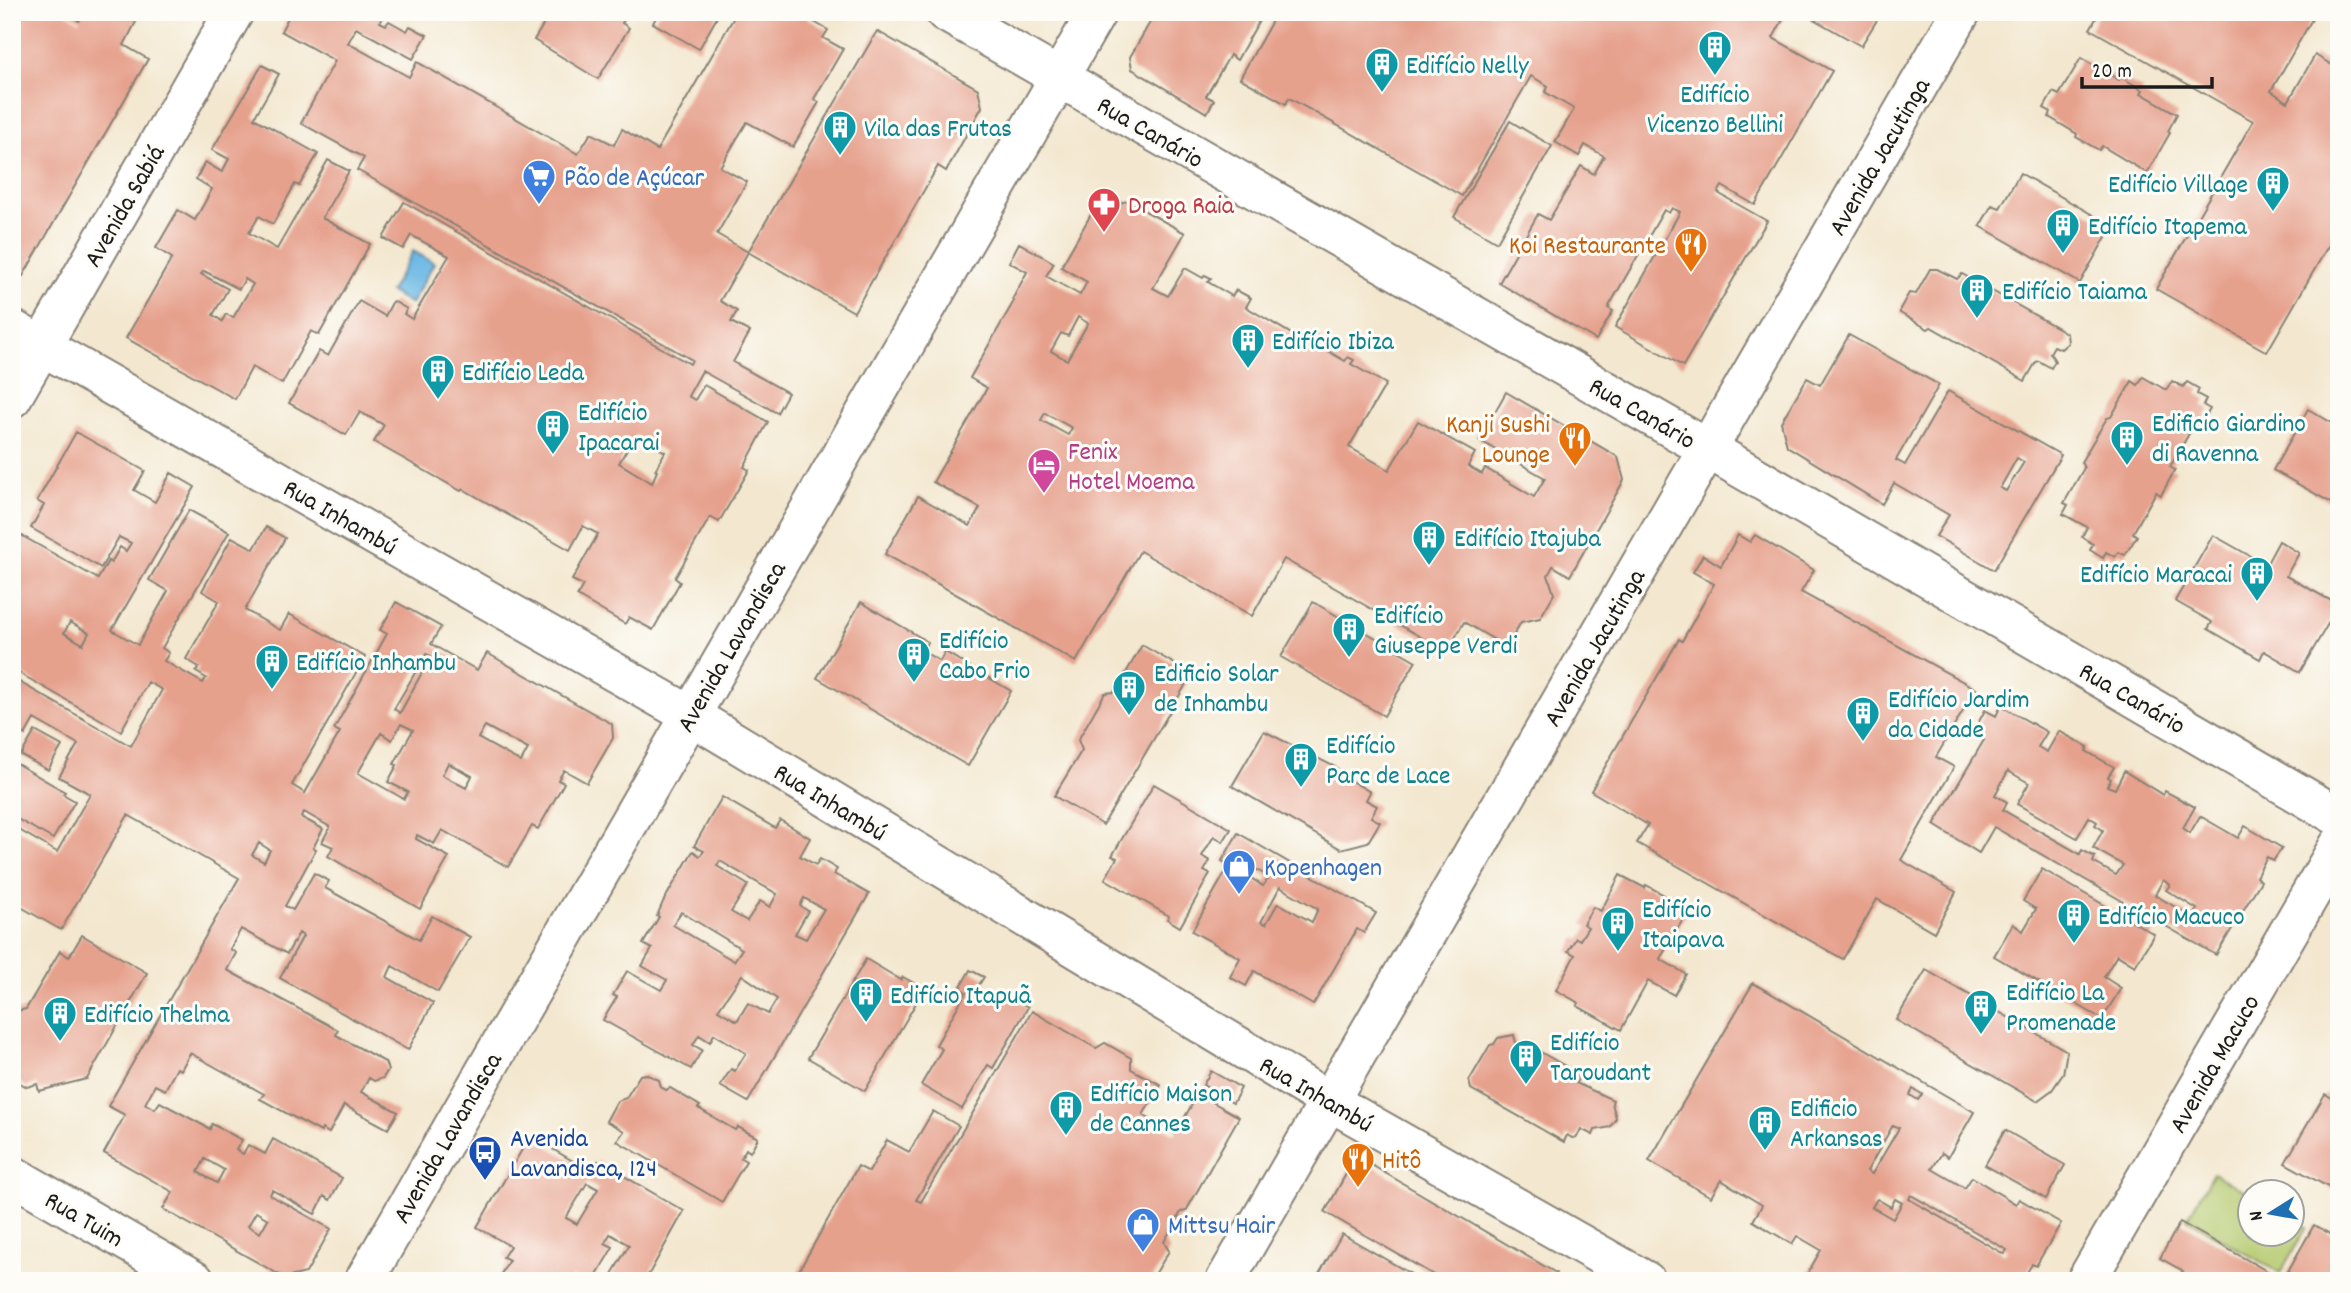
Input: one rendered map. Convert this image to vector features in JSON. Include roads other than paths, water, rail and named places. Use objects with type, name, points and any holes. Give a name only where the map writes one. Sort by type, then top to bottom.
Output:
[{"type":"street","name":"Avenida Sabiá","points":[[12,398],[27,337],[234,12]]},
{"type":"street","name":"Rua Canário","points":[[945,12],[1708,449],[2339,817]]},
{"type":"street","name":"Avenida Lavandisca","points":[[364,1281],[1097,12]]},
{"type":"street","name":"Avenida Jacutinga","points":[[1224,1281],[1961,12]]},
{"type":"street","name":"Rua Inhambú","points":[[27,337],[690,715],[1329,1101],[1646,1281]]},
{"type":"street","name":"Avenida Macuco","points":[[2086,1281],[2339,845]]},
{"type":"street","name":"Rua Tuim","points":[[12,1175],[195,1281]]},
{"type":"water","points":[[413,251],[434,263],[411,304],[390,292]]},
{"type":"place","name":"Edifício Vicenzo Bellini","points":[[1715,77]]},
{"type":"place","name":"Edifício Nelly","points":[[1382,94]]},
{"type":"place","name":"Vila das Frutas","points":[[840,157]]},
{"type":"place","name":"Pão de Açúcar","points":[[539,206]]},
{"type":"place","name":"Edifício Village","points":[[2273,213]]},
{"type":"place","name":"Droga Raia","points":[[1104,234]]},
{"type":"place","name":"Edifício Itapema","points":[[2063,255]]},
{"type":"place","name":"Koi Restaurante","points":[[1691,274]]},
{"type":"place","name":"Edifício Taiama","points":[[1977,320]]},
{"type":"place","name":"Edifício Ibiza","points":[[1248,370]]},
{"type":"place","name":"Edifício Leda","points":[[438,401]]},
{"type":"place","name":"Edifício Ipacarai","points":[[553,456]]},
{"type":"place","name":"Edificio Giardino di Ravenna","points":[[2127,467]]},
{"type":"place","name":"Kanji Sushi Lounge","points":[[1575,468]]},
{"type":"place","name":"Fenix Hotel Moema","points":[[1044,495]]},
{"type":"place","name":"Edifício Itajuba","points":[[1429,567]]},
{"type":"place","name":"Edifício Maracai","points":[[2257,603]]},
{"type":"place","name":"Edifício Giuseppe Verdi","points":[[1349,659]]},
{"type":"place","name":"Edifício Cabo Frio","points":[[914,684]]},
{"type":"place","name":"Edifício Inhambu","points":[[272,691]]},
{"type":"place","name":"Edificio Solar de Inhambu","points":[[1129,717]]},
{"type":"place","name":"Edifício Jardim da Cidade","points":[[1863,743]]},
{"type":"place","name":"Edifício Parc de Lace","points":[[1301,789]]},
{"type":"place","name":"Kopenhagen","points":[[1239,896]]},
{"type":"place","name":"Edifício Macuco","points":[[2074,945]]},
{"type":"place","name":"Edifício Itaipava","points":[[1618,953]]},
{"type":"place","name":"Edifício Itapuã","points":[[866,1024]]},
{"type":"place","name":"Edifício La Promenade","points":[[1981,1036]]},
{"type":"place","name":"Edifício Thelma","points":[[60,1043]]},
{"type":"place","name":"Edifício Taroudant","points":[[1526,1086]]},
{"type":"place","name":"Edifício Maison de Cannes","points":[[1066,1137]]},
{"type":"place","name":"Edificio Arkansas","points":[[1765,1152]]},
{"type":"place","name":"Avenida Lavandisca, 124","points":[[485,1182]]},
{"type":"place","name":"Hitô","points":[[1358,1189]]},
{"type":"place","name":"Mittsu Hair","points":[[1143,1254]]}]
